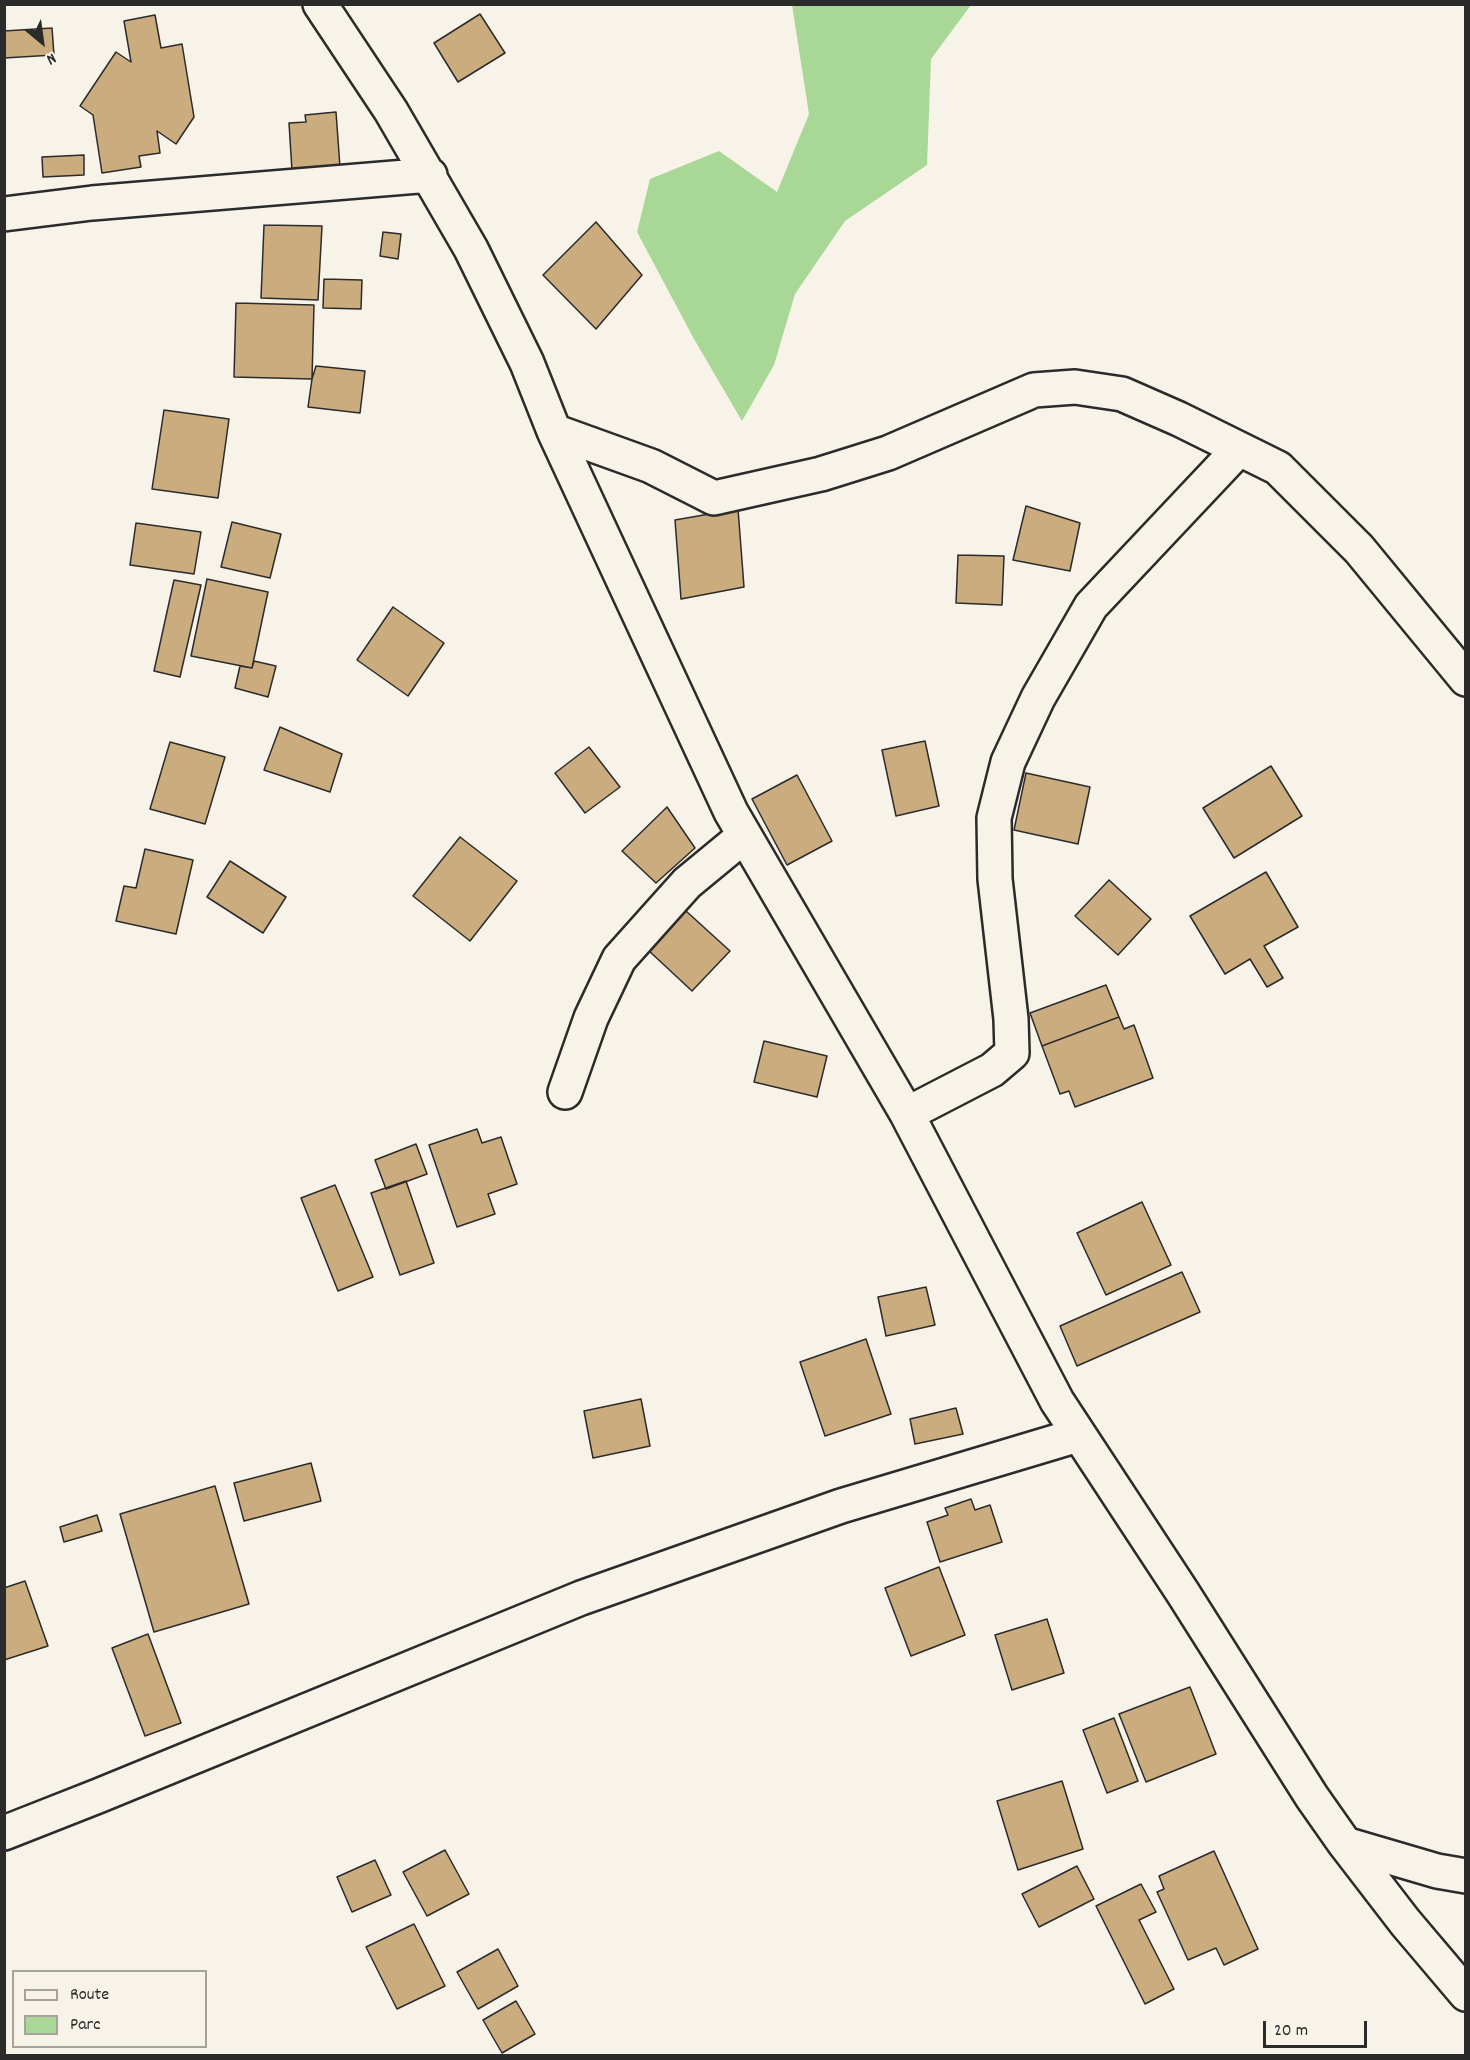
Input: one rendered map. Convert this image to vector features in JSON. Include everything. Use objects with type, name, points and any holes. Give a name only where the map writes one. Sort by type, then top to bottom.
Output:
[{"type":"street","points":[[320,4],[391,111],[471,249],[527,363],[554,431],[730,812],[907,1114],[1047,1382],[1078,1435],[1183,1593],[1312,1797],[1345,1844],[1466,1994]]},
{"type":"street","points":[[4,214],[92,203],[430,175]]},
{"type":"street","points":[[554,431],[651,466],[714,498],[821,474],[888,453],[1034,390],[1075,387],[1122,394],[1278,468],[1359,549],[1466,679]]},
{"type":"street","points":[[907,1114],[993,1070],[1012,1053],[1011,1019],[995,879],[994,818],[1008,762],[1038,698],[1091,606],[1239,449]]},
{"type":"street","points":[[565,1092],[591,1018],[619,958],[687,883],[744,836]]},
{"type":"street","points":[[4,1833],[581,1598],[841,1506],[1078,1435]]},
{"type":"street","points":[[1345,1844],[1437,1871],[1466,1876]]},
{"type":"green space","points":[[792,5],[971,5],[931,59],[927,165],[845,221],[795,294],[774,365],[742,421],[694,339],[637,232],[650,179],[719,151],[777,192],[809,114]]},
{"type":"building","points":[[480,14],[505,53],[458,82],[434,43]]},
{"type":"building","points":[[155,15],[161,48],[182,44],[194,117],[176,144],[157,131],[160,153],[139,156],[141,167],[102,173],[93,115],[80,106],[116,52],[131,62],[124,21]]},
{"type":"building","points":[[52,28],[54,55],[4,58],[4,31]]},
{"type":"building","points":[[336,112],[340,167],[292,171],[289,123],[306,122],[305,115]]},
{"type":"building","points":[[84,155],[84,175],[43,177],[42,157]]},
{"type":"building","points":[[596,222],[642,275],[596,329],[543,275]]},
{"type":"building","points":[[264,225],[322,226],[318,300],[261,298]]},
{"type":"building","points":[[383,232],[401,234],[398,259],[380,256]]},
{"type":"building","points":[[324,279],[362,280],[361,309],[323,308]]},
{"type":"building","points":[[236,303],[314,305],[312,379],[234,377]]},
{"type":"building","points":[[316,366],[365,371],[360,413],[308,407]]},
{"type":"building","points":[[164,410],[229,419],[218,498],[152,489]]},
{"type":"building","points":[[1026,506],[1080,523],[1070,571],[1013,560]]},
{"type":"building","points":[[738,509],[744,587],[681,599],[675,520]]},
{"type":"building","points":[[232,522],[281,534],[270,578],[221,567]]},
{"type":"building","points":[[136,523],[201,532],[194,574],[130,565]]},
{"type":"building","points":[[958,555],[1004,556],[1002,605],[956,603]]},
{"type":"building","points":[[207,579],[268,592],[252,668],[191,656]]},
{"type":"building","points":[[174,580],[201,585],[180,677],[154,671]]},
{"type":"building","points":[[393,607],[444,643],[408,696],[357,660]]},
{"type":"building","points":[[254,661],[276,666],[268,697],[235,688],[240,666],[252,668]]},
{"type":"building","points":[[280,727],[342,754],[330,792],[264,770]]},
{"type":"building","points":[[925,741],[939,806],[896,816],[882,750]]},
{"type":"building","points":[[170,742],[225,757],[205,824],[150,809]]},
{"type":"building","points":[[589,747],[620,787],[585,813],[555,773]]},
{"type":"building","points":[[1271,766],[1302,816],[1234,858],[1203,808]]},
{"type":"building","points":[[1026,773],[1090,787],[1078,844],[1014,830]]},
{"type":"building","points":[[797,775],[832,841],[787,865],[752,799]]},
{"type":"building","points":[[667,807],[695,848],[656,883],[622,851]]},
{"type":"building","points":[[460,837],[517,881],[470,941],[413,896]]},
{"type":"building","points":[[145,849],[193,860],[176,934],[116,921],[124,886],[136,888]]},
{"type":"building","points":[[230,861],[286,897],[263,933],[207,897]]},
{"type":"building","points":[[1266,872],[1298,927],[1264,946],[1283,978],[1267,987],[1250,959],[1225,974],[1190,916]]},
{"type":"building","points":[[1109,880],[1151,919],[1118,955],[1075,916]]},
{"type":"building","points":[[686,911],[730,951],[692,991],[648,950]]},
{"type":"building","points":[[1106,985],[1119,1017],[1042,1046],[1030,1013]]},
{"type":"building","points":[[1119,1017],[1124,1029],[1134,1025],[1153,1078],[1075,1107],[1069,1091],[1060,1094],[1042,1046]]},
{"type":"building","points":[[764,1041],[827,1056],[817,1097],[754,1082]]},
{"type":"building","points":[[477,1129],[482,1143],[501,1137],[517,1184],[488,1194],[495,1214],[457,1227],[429,1145]]},
{"type":"building","points":[[416,1144],[427,1174],[386,1189],[375,1160]]},
{"type":"building","points":[[406,1181],[434,1263],[400,1275],[371,1193]]},
{"type":"building","points":[[335,1185],[373,1277],[338,1291],[301,1198]]},
{"type":"building","points":[[1142,1202],[1171,1265],[1106,1295],[1077,1233]]},
{"type":"building","points":[[1182,1272],[1200,1312],[1077,1366],[1060,1326]]},
{"type":"building","points":[[926,1287],[935,1325],[886,1336],[878,1297]]},
{"type":"building","points":[[866,1339],[891,1414],[825,1436],[800,1362]]},
{"type":"building","points":[[641,1399],[650,1446],[593,1458],[584,1411]]},
{"type":"building","points":[[956,1408],[963,1434],[915,1444],[910,1419]]},
{"type":"building","points":[[311,1463],[321,1501],[244,1521],[234,1483]]},
{"type":"building","points":[[215,1486],[249,1604],[154,1632],[120,1514]]},
{"type":"building","points":[[971,1499],[975,1510],[990,1505],[1002,1542],[940,1562],[927,1522],[948,1515],[945,1508]]},
{"type":"building","points":[[97,1515],[102,1531],[64,1542],[60,1527]]},
{"type":"building","points":[[939,1567],[965,1635],[911,1656],[885,1588]]},
{"type":"building","points":[[25,1581],[48,1646],[4,1660],[4,1588]]},
{"type":"building","points":[[1047,1619],[1064,1673],[1012,1690],[995,1635]]},
{"type":"building","points":[[148,1634],[181,1723],[145,1736],[112,1648]]},
{"type":"building","points":[[1190,1687],[1216,1754],[1146,1782],[1119,1714]]},
{"type":"building","points":[[1114,1718],[1138,1781],[1107,1793],[1083,1730]]},
{"type":"building","points":[[1062,1781],[1083,1849],[1018,1870],[997,1801]]},
{"type":"building","points":[[445,1850],[469,1894],[427,1916],[403,1872]]},
{"type":"building","points":[[1214,1851],[1258,1949],[1224,1965],[1216,1948],[1188,1960],[1157,1892],[1164,1889],[1159,1876]]},
{"type":"building","points":[[375,1860],[391,1895],[352,1912],[337,1877]]},
{"type":"building","points":[[1077,1866],[1094,1899],[1039,1927],[1022,1894]]},
{"type":"building","points":[[1141,1884],[1156,1912],[1139,1920],[1174,1989],[1145,2004],[1096,1906]]},
{"type":"building","points":[[414,1924],[445,1986],[397,2009],[366,1947]]},
{"type":"building","points":[[498,1949],[518,1986],[478,2009],[457,1972]]},
{"type":"building","points":[[516,2001],[535,2034],[502,2053],[483,2020]]}]
